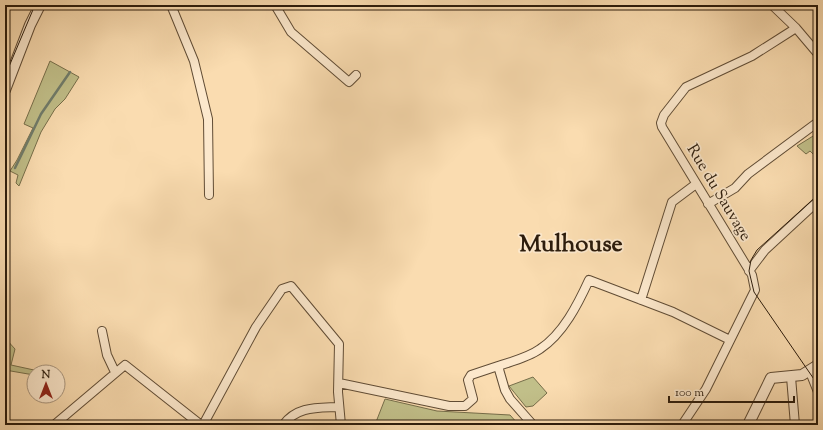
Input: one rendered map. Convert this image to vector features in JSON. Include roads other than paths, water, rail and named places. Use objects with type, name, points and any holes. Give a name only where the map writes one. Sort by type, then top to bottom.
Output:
[{"type":"street","points":[[5,90],[30,25],[40,5]]},
{"type":"street","points":[[171,5],[184,35],[195,69],[210,128],[209,194]]},
{"type":"street","points":[[275,5],[291,32],[300,40],[349,82],[356,75]]},
{"type":"street","points":[[772,5],[796,28],[818,54]]},
{"type":"street","name":"Rue du Sauvage","points":[[730,340],[754,292],[753,282],[749,271],[662,127],[662,119],[686,87],[752,56],[796,28]]},
{"type":"street","points":[[708,204],[736,188],[748,174],[818,122]]},
{"type":"street","points":[[641,300],[672,202],[696,184]]},
{"type":"street","points":[[749,271],[765,250],[818,201]]},
{"type":"street","points":[[339,383],[449,406],[465,406],[472,402],[473,395],[469,378],[471,375],[539,350],[548,343],[574,312],[589,280],[673,312],[730,340],[706,389],[682,425]]},
{"type":"street","points":[[54,425],[125,365],[202,425],[256,327],[282,289],[292,286],[337,340],[339,346],[338,407],[341,425]]},
{"type":"street","points":[[102,331],[107,355],[115,372]]},
{"type":"street","points":[[748,425],[770,378],[791,377],[810,372],[818,365]]},
{"type":"street","points":[[498,366],[505,390],[533,425]]},
{"type":"street","points":[[810,372],[818,392]]},
{"type":"street","points":[[791,377],[795,425]]},
{"type":"street","points":[[283,425],[289,417],[298,411],[338,407]]},
{"type":"waterway","points":[[15,168],[41,114],[70,72]]},
{"type":"tram line","points":[[5,76],[35,5]]},
{"type":"tram line","points":[[818,195],[757,250],[751,260],[749,271],[754,292],[818,385]]},
{"type":"district","name":"Mulhouse","points":[[571,245]]}]
